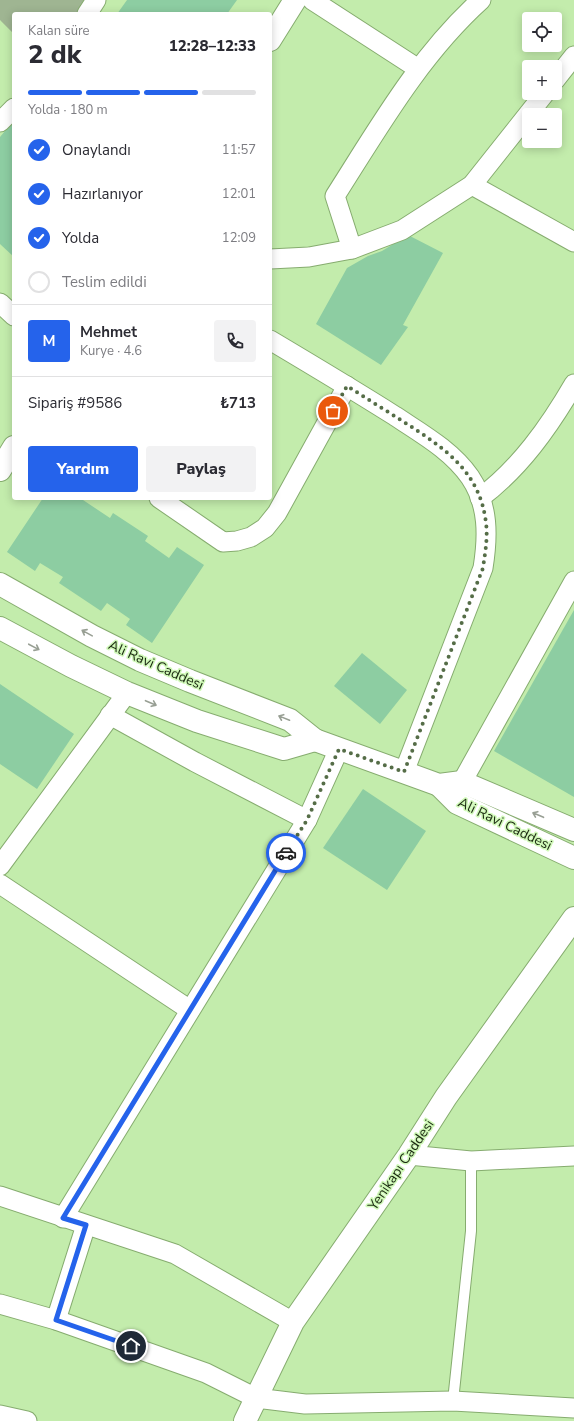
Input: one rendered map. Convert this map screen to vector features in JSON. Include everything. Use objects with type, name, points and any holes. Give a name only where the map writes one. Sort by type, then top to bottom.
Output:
[{"type":"main road","points":[[272,37],[295,0]]},
{"type":"main road","points":[[0,470],[12,450]]},
{"type":"main road","name":"Ali Ravi Caddesi","points":[[0,584],[92,636],[140,660],[290,720],[315,740],[440,785],[457,803],[574,858]]},
{"type":"main road","points":[[0,628],[71,666],[127,693],[197,721],[284,749],[315,740]]},
{"type":"main road","name":"Ali Ravi Caddesi","points":[[440,785],[462,782],[574,830]]},
{"type":"main road","name":"Yenikapı Caddesi","points":[[245,1421],[293,1322],[409,1155],[446,1097],[574,918]]},
{"type":"street","points":[[88,12],[96,0]]},
{"type":"street","points":[[312,0],[417,68]]},
{"type":"street","points":[[352,249],[335,196],[417,68],[468,11],[481,0]]},
{"type":"street","points":[[562,71],[574,56]]},
{"type":"street","points":[[272,260],[309,257],[352,249],[402,230],[472,185],[539,100]]},
{"type":"street","points":[[0,122],[12,110]]},
{"type":"street","points":[[472,185],[574,242]]},
{"type":"street","points":[[0,303],[12,314]]},
{"type":"street","points":[[272,341],[347,386],[437,444],[456,459],[471,478],[480,498],[486,522],[487,542],[483,568],[404,772]]},
{"type":"street","points":[[480,498],[513,470],[554,416],[574,384]]},
{"type":"street","points":[[162,500],[223,542],[251,538],[265,528],[277,513],[347,386]]},
{"type":"street","points":[[462,782],[574,581]]},
{"type":"street","points":[[0,866],[127,693]]},
{"type":"street","points":[[110,715],[195,762],[307,820]]},
{"type":"street","points":[[63,1218],[307,820],[339,749]]},
{"type":"street","points":[[0,884],[190,1010]]},
{"type":"street","points":[[409,1155],[471,1161],[574,1156]]},
{"type":"street","points":[[0,1196],[175,1254],[293,1322]]},
{"type":"street","points":[[56,1320],[86,1225]]},
{"type":"street","points":[[0,1304],[56,1320],[206,1373],[256,1398],[306,1404],[453,1401],[574,1408]]},
{"type":"street","points":[[0,1415],[27,1421]]},
{"type":"lane","points":[[453,1401],[470,1231],[471,1161]]},
{"type":"green space","points":[[0,0],[96,0],[88,12],[12,12],[12,32],[0,20]]},
{"type":"building","points":[[127,0],[237,0],[228,12],[118,12]]},
{"type":"building","points":[[12,122],[12,255],[0,244],[0,137]]},
{"type":"building","points":[[408,235],[443,253],[403,325],[408,327],[381,365],[316,324],[347,268],[368,256],[382,251]]},
{"type":"building","points":[[42,500],[83,500],[110,518],[113,513],[148,536],[145,541],[169,558],[177,547],[204,565],[152,643],[126,625],[130,619],[107,603],[101,611],[59,583],[63,577],[40,563],[35,571],[7,552]]},
{"type":"building","points":[[574,610],[574,797],[494,751]]},
{"type":"building","points":[[362,653],[407,690],[380,724],[334,686]]},
{"type":"building","points":[[0,684],[74,734],[37,789],[0,764]]},
{"type":"building","points":[[363,789],[426,831],[387,890],[323,848]]},
{"type":"way so far","points":[[286,853],[307,820],[339,749],[404,772],[483,568],[487,542],[486,522],[480,498],[471,478],[456,459],[437,444],[347,386],[333,411]]},
{"type":"route","points":[[131,1346],[56,1320],[86,1225],[63,1218],[286,853]]}]
